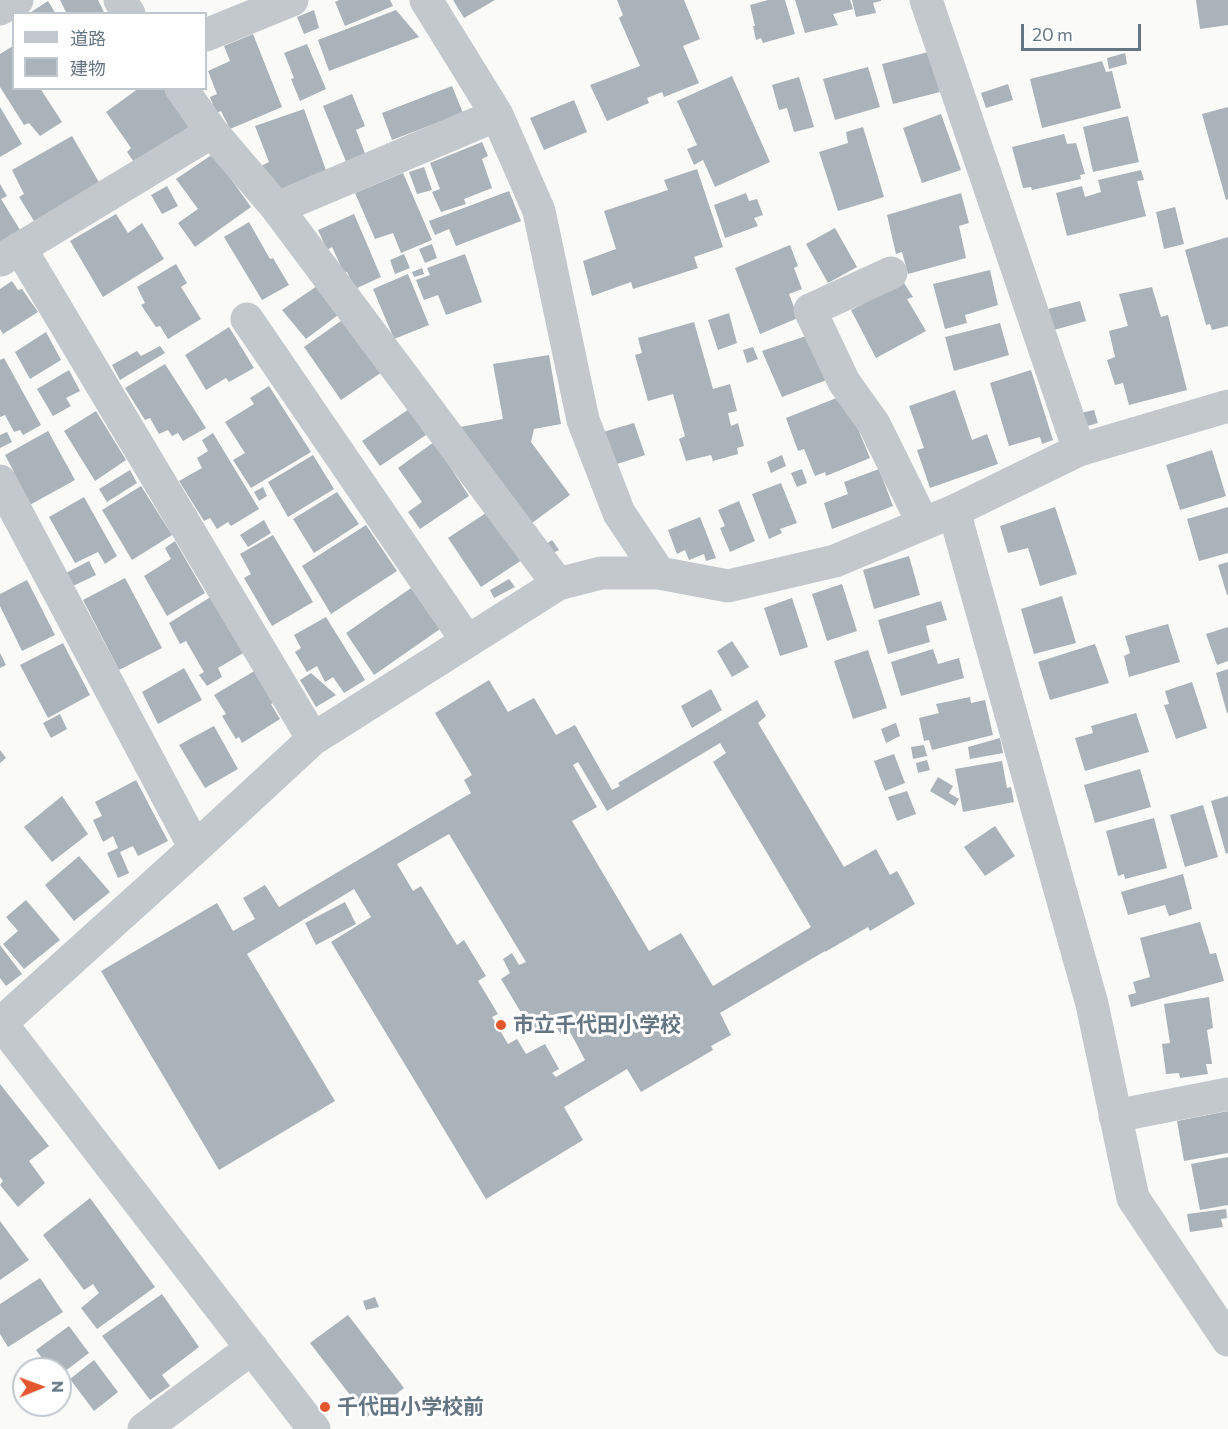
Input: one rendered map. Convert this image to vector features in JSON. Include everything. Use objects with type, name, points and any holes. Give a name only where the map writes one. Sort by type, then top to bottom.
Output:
[{"type":"street","points":[[0,9],[17,0]]},
{"type":"street","points":[[207,35],[292,0]]},
{"type":"street","points":[[426,0],[497,115],[539,211],[583,420],[620,513],[659,573]]},
{"type":"street","points":[[926,0],[1079,450]]},
{"type":"street","points":[[182,90],[212,132],[277,208],[558,584]]},
{"type":"street","points":[[277,208],[497,115]]},
{"type":"street","points":[[212,132],[10,254],[313,739]]},
{"type":"street","points":[[891,273],[810,310],[844,382],[874,424],[923,523]]},
{"type":"street","points":[[247,319],[467,641]]},
{"type":"street","points":[[314,1429],[0,1023],[313,739],[558,584],[601,573],[659,573],[728,586],[835,561],[954,511],[1079,450],[1228,406]]},
{"type":"street","points":[[0,481],[195,848]]},
{"type":"street","points":[[954,511],[1092,1004],[1133,1198],[1217,1305],[1228,1340]]},
{"type":"street","points":[[1115,1116],[1228,1094]]},
{"type":"street","points":[[144,1429],[252,1348]]},
{"type":"building","points":[[60,0],[98,0],[104,12],[66,12]]},
{"type":"building","points":[[339,0],[390,0],[393,6],[345,26],[335,2]]},
{"type":"building","points":[[453,0],[495,0],[464,18]]},
{"type":"building","points":[[617,0],[684,0],[700,39],[683,46],[699,83],[664,97],[662,92],[647,98],[649,103],[607,121],[590,85],[640,66],[619,18],[623,15]]},
{"type":"building","points":[[768,0],[785,0],[795,34],[763,43],[761,38],[756,40],[750,5]]},
{"type":"building","points":[[795,0],[850,0],[853,9],[833,14],[838,25],[805,33]]},
{"type":"building","points":[[852,0],[881,1],[873,3],[876,13],[856,17]]},
{"type":"building","points":[[1196,0],[1228,0],[1228,25],[1200,29]]},
{"type":"building","points":[[48,1],[55,12],[31,12]]},
{"type":"building","points":[[314,10],[319,28],[304,34],[297,17]]},
{"type":"building","points":[[396,10],[419,37],[329,71],[318,40]]},
{"type":"building","points":[[253,34],[282,107],[230,129],[221,111],[216,113],[210,97],[217,94],[208,71],[230,61],[224,46]]},
{"type":"building","points":[[307,44],[326,89],[300,101],[284,53]]},
{"type":"building","points":[[12,47],[12,90],[41,90],[62,122],[40,136],[29,123],[24,125],[0,87],[0,54]]},
{"type":"building","points":[[928,52],[940,92],[893,104],[882,64]]},
{"type":"building","points":[[1125,53],[1127,64],[1109,69],[1107,58]]},
{"type":"building","points":[[1102,61],[1106,72],[1112,71],[1121,108],[1042,128],[1030,79]]},
{"type":"building","points":[[868,67],[880,107],[835,120],[823,79]]},
{"type":"building","points":[[732,76],[770,162],[715,187],[703,160],[694,165],[687,149],[697,145],[677,101]]},
{"type":"building","points":[[799,77],[814,127],[794,132],[787,108],[779,110],[772,85]]},
{"type":"building","points":[[1008,84],[1013,100],[986,108],[981,93]]},
{"type":"building","points":[[452,86],[463,113],[392,140],[382,113]]},
{"type":"building","points":[[136,90],[165,90],[191,126],[136,165],[127,152],[131,148],[106,112]]},
{"type":"building","points":[[352,94],[365,126],[356,130],[366,156],[347,164],[323,106]]},
{"type":"building","points":[[574,100],[587,132],[544,150],[530,118]]},
{"type":"building","points":[[0,107],[22,144],[0,157]]},
{"type":"building","points":[[1228,107],[1228,199],[1226,200],[1202,114]]},
{"type":"building","points":[[304,109],[327,173],[271,193],[261,166],[269,162],[255,126]]},
{"type":"building","points":[[941,114],[961,170],[922,183],[903,128]]},
{"type":"building","points":[[1128,116],[1139,162],[1093,172],[1083,127]]},
{"type":"building","points":[[863,127],[884,197],[838,211],[819,152],[848,143],[846,132]]},
{"type":"building","points":[[1064,134],[1067,144],[1076,143],[1085,174],[1080,175],[1081,179],[1032,190],[1031,187],[1023,188],[1012,147]]},
{"type":"building","points":[[72,136],[100,184],[34,221],[19,197],[24,194],[12,170]]},
{"type":"building","points":[[482,142],[488,156],[482,159],[492,188],[464,199],[466,204],[441,212],[432,192],[440,189],[430,163]]},
{"type":"building","points":[[213,154],[251,207],[195,247],[178,223],[198,209],[176,179]]},
{"type":"building","points":[[424,167],[432,190],[417,194],[409,172]]},
{"type":"building","points":[[697,169],[723,247],[694,257],[698,268],[633,289],[631,282],[592,296],[583,261],[616,249],[604,211],[668,190],[664,180]]},
{"type":"building","points":[[1141,170],[1144,180],[1137,181],[1146,216],[1067,236],[1056,193],[1082,186],[1085,197],[1101,192],[1098,180]]},
{"type":"building","points":[[403,173],[432,240],[401,253],[393,233],[375,239],[355,193]]},
{"type":"building","points":[[0,184],[7,196],[1,199],[22,233],[0,246]]},
{"type":"building","points":[[167,186],[178,206],[162,214],[151,195]]},
{"type":"building","points":[[509,191],[521,221],[456,246],[449,229],[435,235],[429,221]]},
{"type":"building","points":[[746,193],[749,201],[757,199],[763,215],[754,218],[758,226],[725,238],[714,205]]},
{"type":"building","points":[[961,193],[969,223],[959,226],[966,258],[908,274],[902,252],[896,254],[887,215]]},
{"type":"building","points":[[1175,207],[1184,244],[1164,249],[1156,212]]},
{"type":"building","points":[[116,214],[128,233],[142,223],[164,259],[103,297],[70,241]]},
{"type":"building","points":[[354,214],[381,277],[355,289],[347,272],[344,273],[332,247],[327,250],[318,230]]},
{"type":"building","points":[[249,222],[270,259],[273,258],[289,285],[262,300],[224,237]]},
{"type":"building","points":[[835,228],[857,267],[828,283],[806,244]]},
{"type":"building","points":[[1228,237],[1228,326],[1212,330],[1210,324],[1206,325],[1185,250]]},
{"type":"building","points":[[432,244],[437,258],[425,263],[419,249]]},
{"type":"building","points":[[790,245],[798,266],[794,268],[802,289],[789,294],[798,318],[760,334],[735,268]]},
{"type":"building","points":[[404,254],[410,268],[395,274],[390,260]]},
{"type":"building","points":[[465,254],[482,302],[446,315],[438,295],[424,300],[416,280],[430,275],[427,268]]},
{"type":"building","points":[[176,264],[187,283],[181,287],[201,319],[168,339],[160,326],[156,327],[141,305],[145,303],[137,287]]},
{"type":"building","points":[[422,268],[424,274],[414,277],[412,272]]},
{"type":"building","points":[[990,270],[998,305],[965,315],[967,323],[945,329],[933,284]]},
{"type":"building","points":[[408,274],[429,325],[394,339],[373,289]]},
{"type":"building","points":[[12,281],[18,290],[22,289],[38,312],[3,334],[0,329],[0,289]]},
{"type":"building","points":[[904,283],[913,297],[907,299],[926,331],[876,358],[851,310]]},
{"type":"building","points":[[317,286],[338,315],[306,339],[282,310]]},
{"type":"building","points":[[1152,287],[1161,317],[1168,315],[1187,390],[1129,405],[1123,383],[1115,385],[1107,360],[1115,357],[1109,331],[1128,326],[1119,294]]},
{"type":"building","points":[[1080,301],[1086,321],[1054,330],[1048,309]]},
{"type":"building","points":[[729,313],[737,343],[718,350],[708,320]]},
{"type":"building","points":[[348,316],[385,370],[341,400],[304,347]]},
{"type":"building","points":[[694,322],[713,389],[730,384],[737,411],[728,413],[731,426],[738,423],[744,446],[737,448],[738,454],[713,461],[711,455],[686,461],[679,439],[685,436],[673,394],[648,401],[635,355],[642,353],[638,338]]},
{"type":"building","points":[[1000,323],[1009,355],[954,371],[945,337]]},
{"type":"building","points":[[229,327],[254,368],[229,382],[226,378],[206,390],[185,355]]},
{"type":"building","points":[[46,332],[61,360],[30,379],[15,352]]},
{"type":"building","points":[[815,333],[832,378],[782,397],[762,351]]},
{"type":"building","points":[[160,346],[165,353],[120,380],[112,365],[137,351],[141,356]]},
{"type":"building","points":[[753,347],[758,359],[747,363],[743,350]]},
{"type":"building","points":[[549,355],[561,424],[534,429],[531,442],[570,495],[532,523],[460,427],[503,419],[493,364]]},
{"type":"building","points":[[4,358],[41,425],[23,435],[20,430],[14,432],[5,415],[0,417],[0,360]]},
{"type":"building","points":[[165,364],[206,428],[183,441],[178,433],[172,436],[168,430],[159,434],[150,418],[145,420],[125,388]]},
{"type":"building","points":[[69,370],[80,391],[66,398],[71,406],[53,416],[37,389]]},
{"type":"building","points":[[1031,370],[1053,440],[1042,444],[1040,437],[1009,446],[990,383]]},
{"type":"building","points":[[269,386],[311,452],[251,488],[233,460],[245,453],[225,422],[254,404],[250,398]]},
{"type":"building","points":[[955,390],[972,440],[987,434],[998,464],[930,488],[917,450],[924,448],[909,406]]},
{"type":"building","points":[[844,395],[870,458],[826,476],[825,472],[815,476],[804,449],[798,451],[786,418]]},
{"type":"building","points":[[409,409],[426,435],[380,466],[362,441]]},
{"type":"building","points":[[1094,410],[1098,423],[1084,427],[1080,413]]},
{"type":"building","points":[[96,411],[126,460],[95,481],[64,431]]},
{"type":"building","points":[[634,423],[645,455],[614,465],[603,432]]},
{"type":"building","points":[[48,431],[75,480],[26,507],[8,475],[14,472],[5,455]]},
{"type":"building","points":[[7,432],[12,442],[0,448],[0,435]]},
{"type":"building","points":[[213,433],[259,509],[231,526],[228,522],[217,529],[210,518],[204,521],[179,481],[202,468],[197,458],[208,451],[202,440]]},
{"type":"building","points":[[434,442],[469,496],[420,529],[408,512],[422,502],[398,468]]},
{"type":"building","points":[[1212,450],[1226,496],[1180,510],[1166,465]]},
{"type":"building","points":[[313,455],[334,489],[288,517],[268,482]]},
{"type":"building","points":[[782,455],[786,466],[771,473],[767,462]]},
{"type":"building","points":[[802,469],[807,483],[797,487],[791,473]]},
{"type":"building","points":[[879,469],[893,506],[832,529],[824,503],[848,494],[844,482]]},
{"type":"building","points":[[130,470],[137,483],[107,502],[99,489]]},
{"type":"building","points":[[781,483],[797,523],[780,529],[782,533],[769,539],[752,494]]},
{"type":"building","points":[[141,486],[172,535],[132,560],[102,510]]},
{"type":"building","points":[[263,487],[267,496],[259,501],[254,492]]},
{"type":"building","points":[[337,492],[359,524],[314,553],[293,519]]},
{"type":"building","points":[[84,497],[117,556],[105,564],[98,552],[75,563],[49,517]]},
{"type":"building","points":[[739,501],[755,541],[730,552],[720,528],[725,526],[718,510]]},
{"type":"building","points":[[1055,507],[1077,574],[1040,586],[1028,548],[1008,553],[1000,526]]},
{"type":"building","points":[[1228,507],[1228,553],[1199,561],[1187,519]]},
{"type":"building","points":[[489,511],[522,560],[481,587],[448,538]]},
{"type":"building","points":[[700,517],[716,558],[706,561],[704,554],[689,560],[685,550],[677,554],[668,530]]},
{"type":"building","points":[[264,520],[271,533],[248,547],[240,535]]},
{"type":"building","points":[[366,525],[397,571],[331,614],[302,566]]},
{"type":"building","points":[[273,535],[313,602],[272,626],[244,578],[251,574],[240,554]]},
{"type":"building","points":[[552,540],[559,550],[551,554],[545,545]]},
{"type":"building","points":[[175,541],[205,593],[167,616],[144,576],[171,559],[165,548]]},
{"type":"building","points":[[909,556],[920,595],[874,609],[863,570]]},
{"type":"building","points":[[89,561],[96,575],[71,587],[64,574]]},
{"type":"building","points":[[1228,562],[1228,595],[1227,595],[1218,565]]},
{"type":"building","points":[[125,578],[162,648],[119,670],[83,600]]},
{"type":"building","points":[[509,579],[515,587],[494,598],[490,590]]},
{"type":"building","points":[[27,580],[55,635],[22,651],[0,606],[0,594]]},
{"type":"building","points":[[842,584],[857,631],[827,641],[812,594]]},
{"type":"building","points":[[411,588],[440,629],[374,675],[346,633]]},
{"type":"building","points":[[212,596],[245,652],[218,668],[222,677],[207,686],[199,675],[204,672],[186,641],[180,644],[169,623]]},
{"type":"building","points":[[1062,596],[1076,643],[1034,654],[1021,609]]},
{"type":"building","points":[[792,598],[808,647],[780,656],[764,608]]},
{"type":"building","points":[[941,601],[947,620],[926,626],[930,642],[888,654],[878,620]]},
{"type":"building","points":[[326,617],[365,680],[344,693],[333,677],[325,682],[317,666],[307,672],[295,652],[301,648],[294,635]]},
{"type":"building","points":[[1168,624],[1180,662],[1129,677],[1124,656],[1130,653],[1125,636]]},
{"type":"building","points":[[1228,627],[1228,661],[1217,665],[1206,634]]},
{"type":"building","points":[[732,641],[749,667],[732,677],[717,651]]},
{"type":"building","points":[[63,643],[90,695],[48,718],[20,665]]},
{"type":"building","points":[[1095,644],[1109,683],[1050,700],[1038,662]]},
{"type":"building","points":[[933,649],[938,664],[959,658],[964,678],[901,696],[891,662]]},
{"type":"building","points":[[868,650],[887,708],[853,719],[834,661]]},
{"type":"building","points":[[0,653],[6,665],[0,668]]},
{"type":"building","points":[[184,668],[202,700],[158,724],[142,692]]},
{"type":"building","points":[[1228,669],[1228,713],[1227,713],[1216,673]]},
{"type":"building","points":[[256,670],[275,702],[271,704],[280,719],[242,743],[239,737],[236,739],[222,716],[226,714],[214,695]]},
{"type":"building","points":[[311,673],[336,695],[316,707],[300,680]]},
{"type":"building","points":[[489,680],[508,712],[534,698],[556,735],[575,725],[612,790],[620,786],[618,783],[757,700],[766,716],[758,723],[844,867],[876,849],[890,875],[897,871],[915,904],[870,931],[868,927],[825,951],[720,1013],[731,1035],[711,1046],[713,1050],[641,1092],[627,1069],[564,1107],[583,1140],[486,1199],[331,942],[371,917],[354,889],[247,954],[335,1101],[219,1170],[101,971],[217,903],[233,931],[255,919],[243,898],[265,885],[279,907],[471,793],[464,780],[472,775],[435,713]],"holes":[[[720,743],[726,753],[713,762],[811,927],[713,986],[681,933],[649,951],[572,821],[597,807],[573,765],[578,762],[607,811]],[[449,834],[526,962],[519,965],[512,953],[503,959],[510,973],[501,979],[532,1031],[552,1021],[561,1034],[569,1030],[585,1060],[556,1077],[552,1073],[559,1069],[545,1044],[526,1054],[517,1039],[508,1044],[492,1017],[498,1014],[478,981],[486,976],[464,940],[457,945],[421,886],[413,891],[397,864]]]},
{"type":"building","points":[[1192,682],[1207,728],[1176,739],[1164,705],[1169,704],[1165,691]]},
{"type":"building","points":[[711,689],[722,710],[692,728],[681,706]]},
{"type":"building","points":[[970,697],[971,703],[985,700],[993,735],[932,750],[929,740],[924,741],[919,718],[939,713],[936,704]]},
{"type":"building","points":[[1136,713],[1149,752],[1085,771],[1075,738],[1093,733],[1091,726]]},
{"type":"building","points":[[60,714],[67,729],[51,738],[43,723]]},
{"type":"building","points":[[896,723],[900,736],[886,743],[881,729]]},
{"type":"building","points":[[214,726],[238,769],[205,788],[179,745]]},
{"type":"building","points":[[1000,738],[1003,753],[970,759],[968,747]]},
{"type":"building","points":[[924,745],[927,756],[913,759],[911,747]]},
{"type":"building","points":[[0,750],[6,758],[0,763]]},
{"type":"building","points":[[894,754],[905,783],[885,791],[874,761]]},
{"type":"building","points":[[927,760],[930,770],[918,773],[916,763]]},
{"type":"building","points":[[1002,761],[1007,788],[1011,787],[1014,802],[963,812],[955,769]]},
{"type":"building","points":[[1140,769],[1151,807],[1095,823],[1084,785]]},
{"type":"building","points":[[938,777],[953,786],[949,793],[959,799],[955,806],[930,791]]},
{"type":"building","points":[[136,780],[168,841],[138,856],[133,846],[120,852],[129,873],[118,878],[107,853],[118,848],[113,836],[103,842],[93,820],[102,816],[95,802]]},
{"type":"building","points":[[907,791],[916,814],[897,821],[888,797]]},
{"type":"building","points":[[62,796],[88,834],[52,862],[24,827]]},
{"type":"building","points":[[1228,796],[1228,853],[1226,854],[1211,801]]},
{"type":"building","points":[[1203,805],[1218,857],[1185,867],[1170,815]]},
{"type":"building","points":[[1154,818],[1167,868],[1125,879],[1124,874],[1118,876],[1106,831]]},
{"type":"building","points":[[995,826],[1015,856],[985,876],[964,847]]},
{"type":"building","points":[[79,856],[110,892],[74,921],[45,885]]},
{"type":"building","points":[[1183,874],[1192,909],[1169,916],[1165,905],[1128,915],[1121,892]]},
{"type":"building","points":[[26,900],[60,940],[24,969],[3,944],[18,931],[6,917]]},
{"type":"building","points":[[345,902],[356,924],[316,945],[305,923]]},
{"type":"building","points":[[1200,922],[1210,954],[1216,953],[1224,981],[1131,1007],[1128,995],[1136,993],[1133,982],[1150,977],[1140,938]]},
{"type":"building","points":[[0,945],[22,974],[6,986],[0,978]]},
{"type":"building","points":[[1209,997],[1213,1028],[1207,1030],[1212,1064],[1206,1064],[1208,1074],[1180,1078],[1179,1073],[1166,1074],[1162,1044],[1170,1043],[1164,1004]]},
{"type":"building","points":[[0,1084],[49,1146],[29,1161],[45,1183],[18,1207],[0,1185],[3,1181],[0,1177]]},
{"type":"building","points":[[1228,1111],[1228,1153],[1184,1161],[1177,1121]]},
{"type":"building","points":[[1228,1157],[1228,1205],[1200,1210],[1191,1164]]},
{"type":"building","points":[[90,1198],[155,1287],[97,1329],[81,1308],[99,1293],[93,1284],[84,1290],[43,1235]]},
{"type":"building","points":[[1226,1209],[1227,1218],[1221,1219],[1223,1227],[1190,1232],[1187,1214]]},
{"type":"building","points":[[0,1221],[29,1260],[0,1280]]},
{"type":"building","points":[[40,1278],[63,1312],[8,1347],[0,1334],[0,1304]]},
{"type":"building","points":[[162,1294],[199,1347],[162,1375],[170,1386],[150,1400],[102,1336]]},
{"type":"building","points":[[375,1297],[379,1307],[366,1310],[363,1301]]},
{"type":"building","points":[[348,1315],[404,1388],[367,1417],[310,1343]]},
{"type":"building","points":[[69,1326],[89,1353],[72,1366],[72,1357],[41,1357],[36,1350]]},
{"type":"building","points":[[94,1360],[118,1392],[94,1411],[72,1382],[72,1377]]},
{"type":"place","name":"市立千代田小学校","points":[[501,1025]]},
{"type":"place","name":"千代田小学校前","points":[[325,1407]]}]
